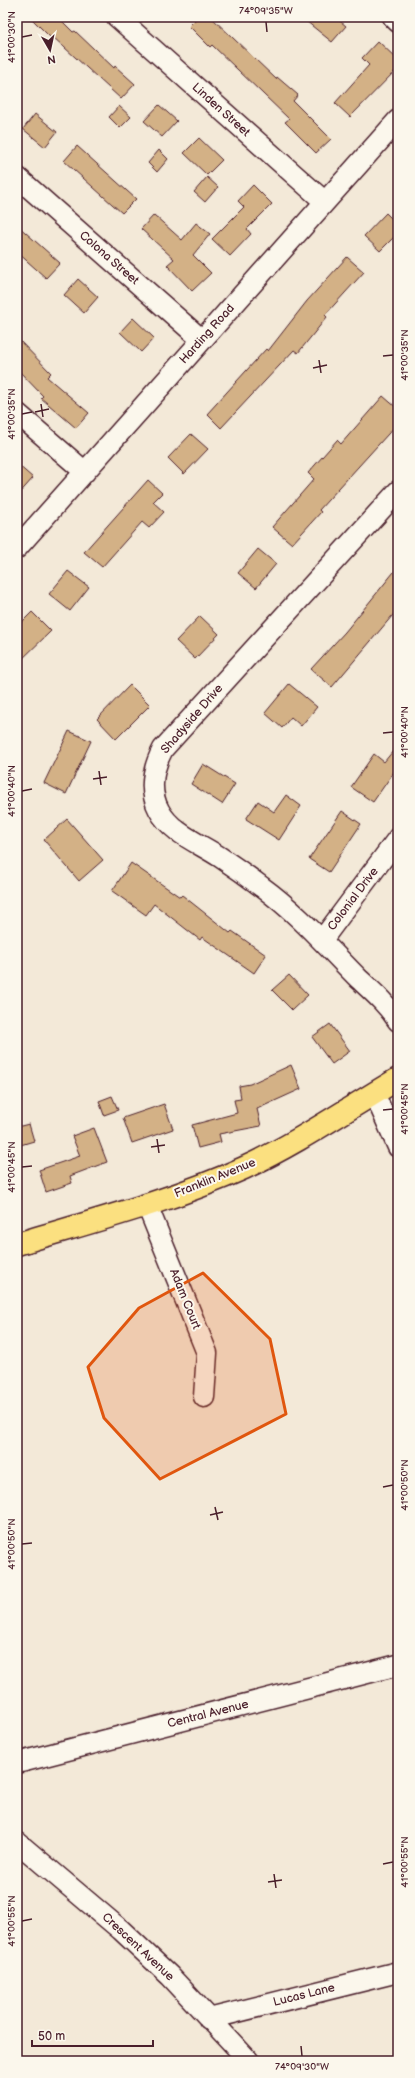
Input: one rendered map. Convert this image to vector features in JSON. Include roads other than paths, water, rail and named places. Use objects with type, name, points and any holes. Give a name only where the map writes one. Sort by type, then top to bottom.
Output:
[{"type":"main road","name":"Franklin Avenue","points":[[17,1244],[199,1187],[244,1168],[288,1146],[398,1079]]},
{"type":"street","name":"Linden Street","points":[[117,17],[325,202]]},
{"type":"street","points":[[393,17],[398,22]]},
{"type":"street","name":"Harding Road","points":[[17,548],[398,120]]},
{"type":"street","name":"Colona Street","points":[[17,177],[202,340]]},
{"type":"street","points":[[17,412],[85,472]]},
{"type":"street","name":"Shadyside Drive","points":[[398,492],[163,749],[156,764],[153,778],[154,794],[159,809],[168,822],[179,832],[220,857],[264,888],[322,940],[378,996],[398,1021]]},
{"type":"street","name":"Colonial Drive","points":[[322,940],[398,838]]},
{"type":"street","points":[[374,1093],[398,1147]]},
{"type":"street","name":"Adam Court","points":[[147,1204],[207,1353],[204,1397]]},
{"type":"street","name":"Central Avenue","points":[[17,1763],[398,1665]]},
{"type":"street","name":"Crescent Avenue","points":[[17,1842],[121,1930],[170,1976],[248,2061]]},
{"type":"street","name":"Lucas Lane","points":[[209,2019],[398,1972]]}]
